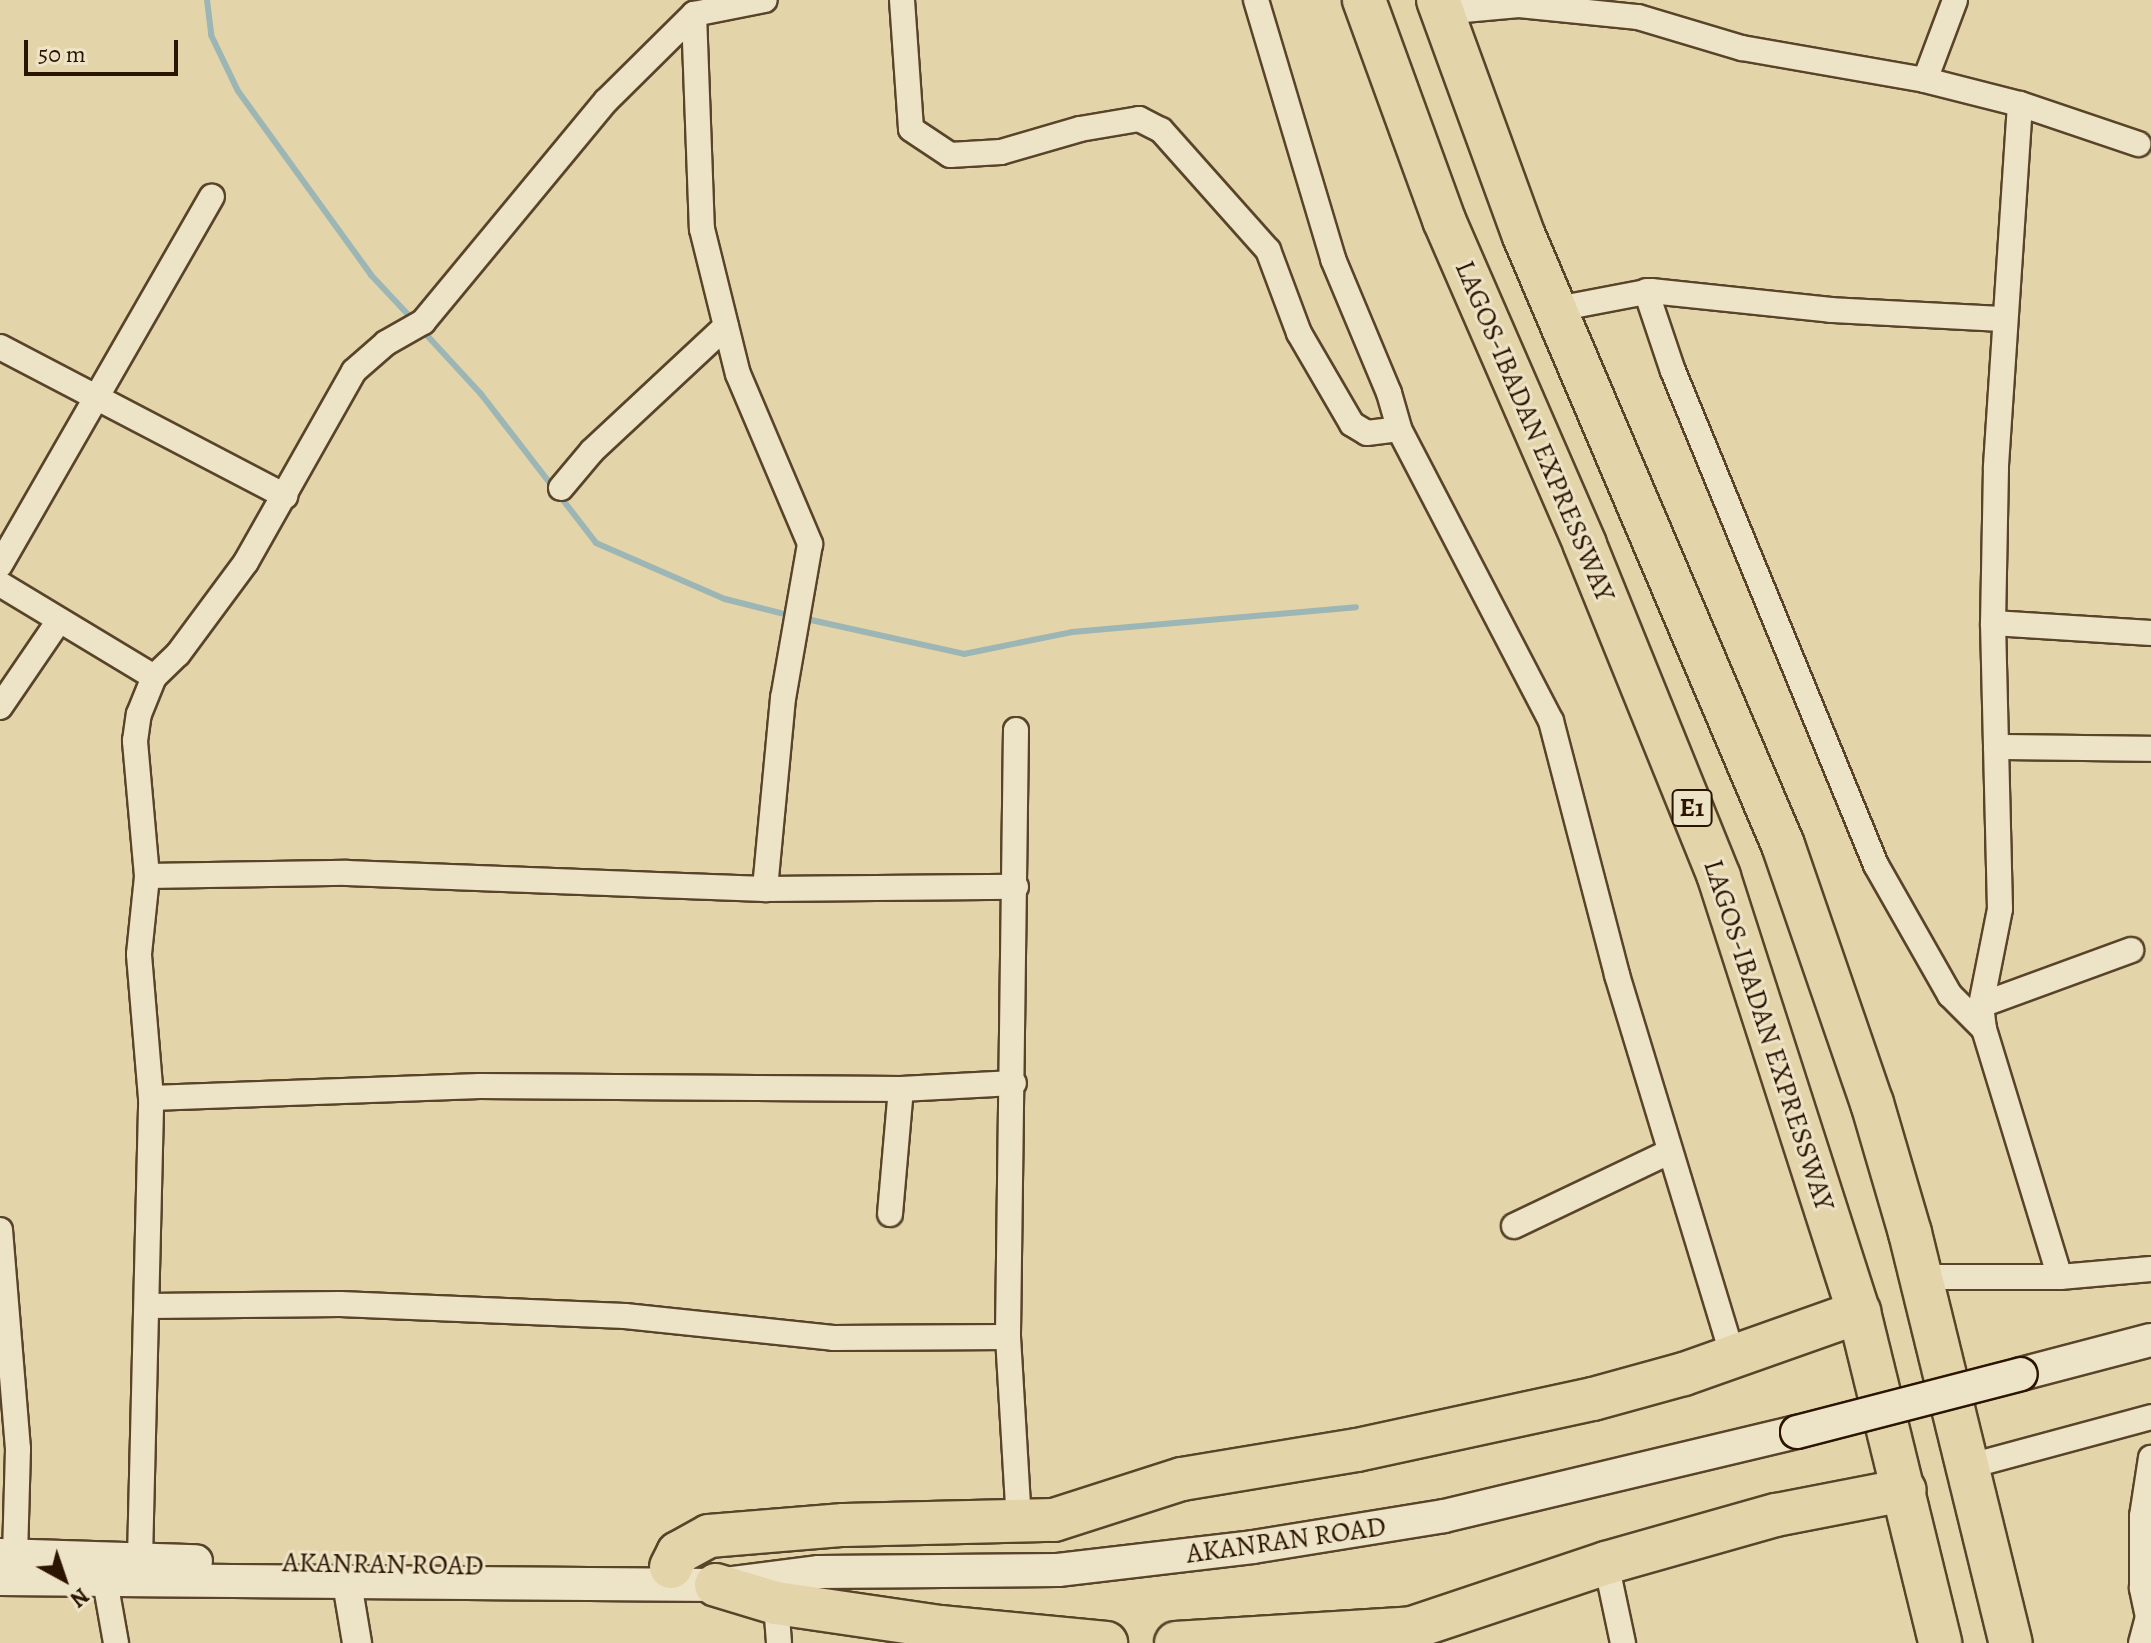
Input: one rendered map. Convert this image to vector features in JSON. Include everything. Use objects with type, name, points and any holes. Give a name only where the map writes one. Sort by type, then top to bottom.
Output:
[{"type":"highway","name":"LAGOS-IBADAN EXPRESSWAY","points":[[1364,0],[1444,220],[1590,559],[1719,877],[1859,1312],[1940,1643]]},
{"type":"highway","points":[[1440,6],[1557,309],[1783,845],[1872,1103],[1922,1277],[2011,1643]]},
{"type":"highway","points":[[671,1567],[678,1553],[709,1536],[844,1525],[1054,1520],[1239,1467],[1357,1450],[1527,1415],[1733,1357],[1859,1312]]},
{"type":"highway","points":[[1176,1643],[1415,1636],[1606,1563],[1776,1515],[1905,1490]]},
{"type":"highway","points":[[716,1585],[774,1608],[1106,1643]]},
{"type":"main road","name":"AKANRAN ROAD","points":[[5,1563],[140,1558],[722,1567],[774,1608],[819,1572],[1058,1570],[1253,1547],[1444,1516],[1797,1432],[2151,1340]]},
{"type":"main road","name":"AKANRAN ROAD","points":[[5,1563],[105,1581],[716,1585]]},
{"type":"street","points":[[140,1558],[151,1098],[139,954],[147,876],[135,741],[154,677],[214,608],[285,496],[354,371],[386,343],[417,327],[606,101],[694,14],[765,0]]},
{"type":"street","points":[[902,0],[911,129],[950,155],[1001,152],[1080,129],[1139,119],[1161,130],[1268,250],[1299,333],[1352,424],[1367,433],[1399,429]]},
{"type":"street","points":[[1256,0],[1333,259],[1389,393],[1399,429],[1551,721],[1617,975],[1733,1357]]},
{"type":"street","points":[[1925,80],[1955,0]]},
{"type":"street","points":[[1440,6],[1642,8],[1742,48],[1925,80],[2020,104],[2138,144]]},
{"type":"street","points":[[694,14],[702,229],[738,374],[810,544],[783,698],[765,889]]},
{"type":"street","points":[[2020,104],[2004,319],[1993,623],[2000,909],[1983,1017],[2060,1277]]},
{"type":"street","points":[[0,565],[94,394],[212,197]]},
{"type":"street","points":[[1646,291],[1673,371],[1876,865],[1950,995],[1983,1017]]},
{"type":"street","points":[[1557,309],[1646,291],[1831,310],[2004,319]]},
{"type":"street","points":[[561,488],[592,451],[726,326]]},
{"type":"street","points":[[0,347],[285,496]]},
{"type":"street","points":[[0,584],[58,622],[154,677]]},
{"type":"street","points":[[0,707],[58,622]]},
{"type":"street","points":[[1993,623],[2151,633]]},
{"type":"street","points":[[1016,730],[1014,1083],[1008,1337],[1019,1522]]},
{"type":"street","points":[[1996,747],[2151,749]]},
{"type":"street","points":[[147,876],[347,873],[765,889],[1016,887]]},
{"type":"street","points":[[1983,1017],[2131,950]]},
{"type":"street","points":[[151,1098],[480,1086],[901,1089],[1014,1083]]},
{"type":"street","points":[[890,1214],[901,1089]]},
{"type":"street","points":[[1514,1226],[1669,1152]]},
{"type":"street","points":[[0,1230],[18,1449],[5,1563]]},
{"type":"street","points":[[1922,1277],[2060,1277],[2151,1269]]},
{"type":"street","points":[[148,1306],[340,1304],[625,1316],[833,1338],[1008,1337]]},
{"type":"street","points":[[1970,1466],[2151,1417]]},
{"type":"street","points":[[2141,1643],[2150,1618],[2142,1588],[2142,1516],[2151,1458]]},
{"type":"street","points":[[1606,1563],[1623,1643]]},
{"type":"street","points":[[105,1581],[116,1643]]},
{"type":"street","points":[[347,1583],[357,1643]]},
{"type":"waterway","points":[[207,0],[211,35],[238,91],[371,275],[414,321]]},
{"type":"waterway","points":[[422,330],[481,394],[596,543],[725,599],[792,616]]},
{"type":"waterway","points":[[802,618],[964,654],[1072,632],[1356,607]]}]
